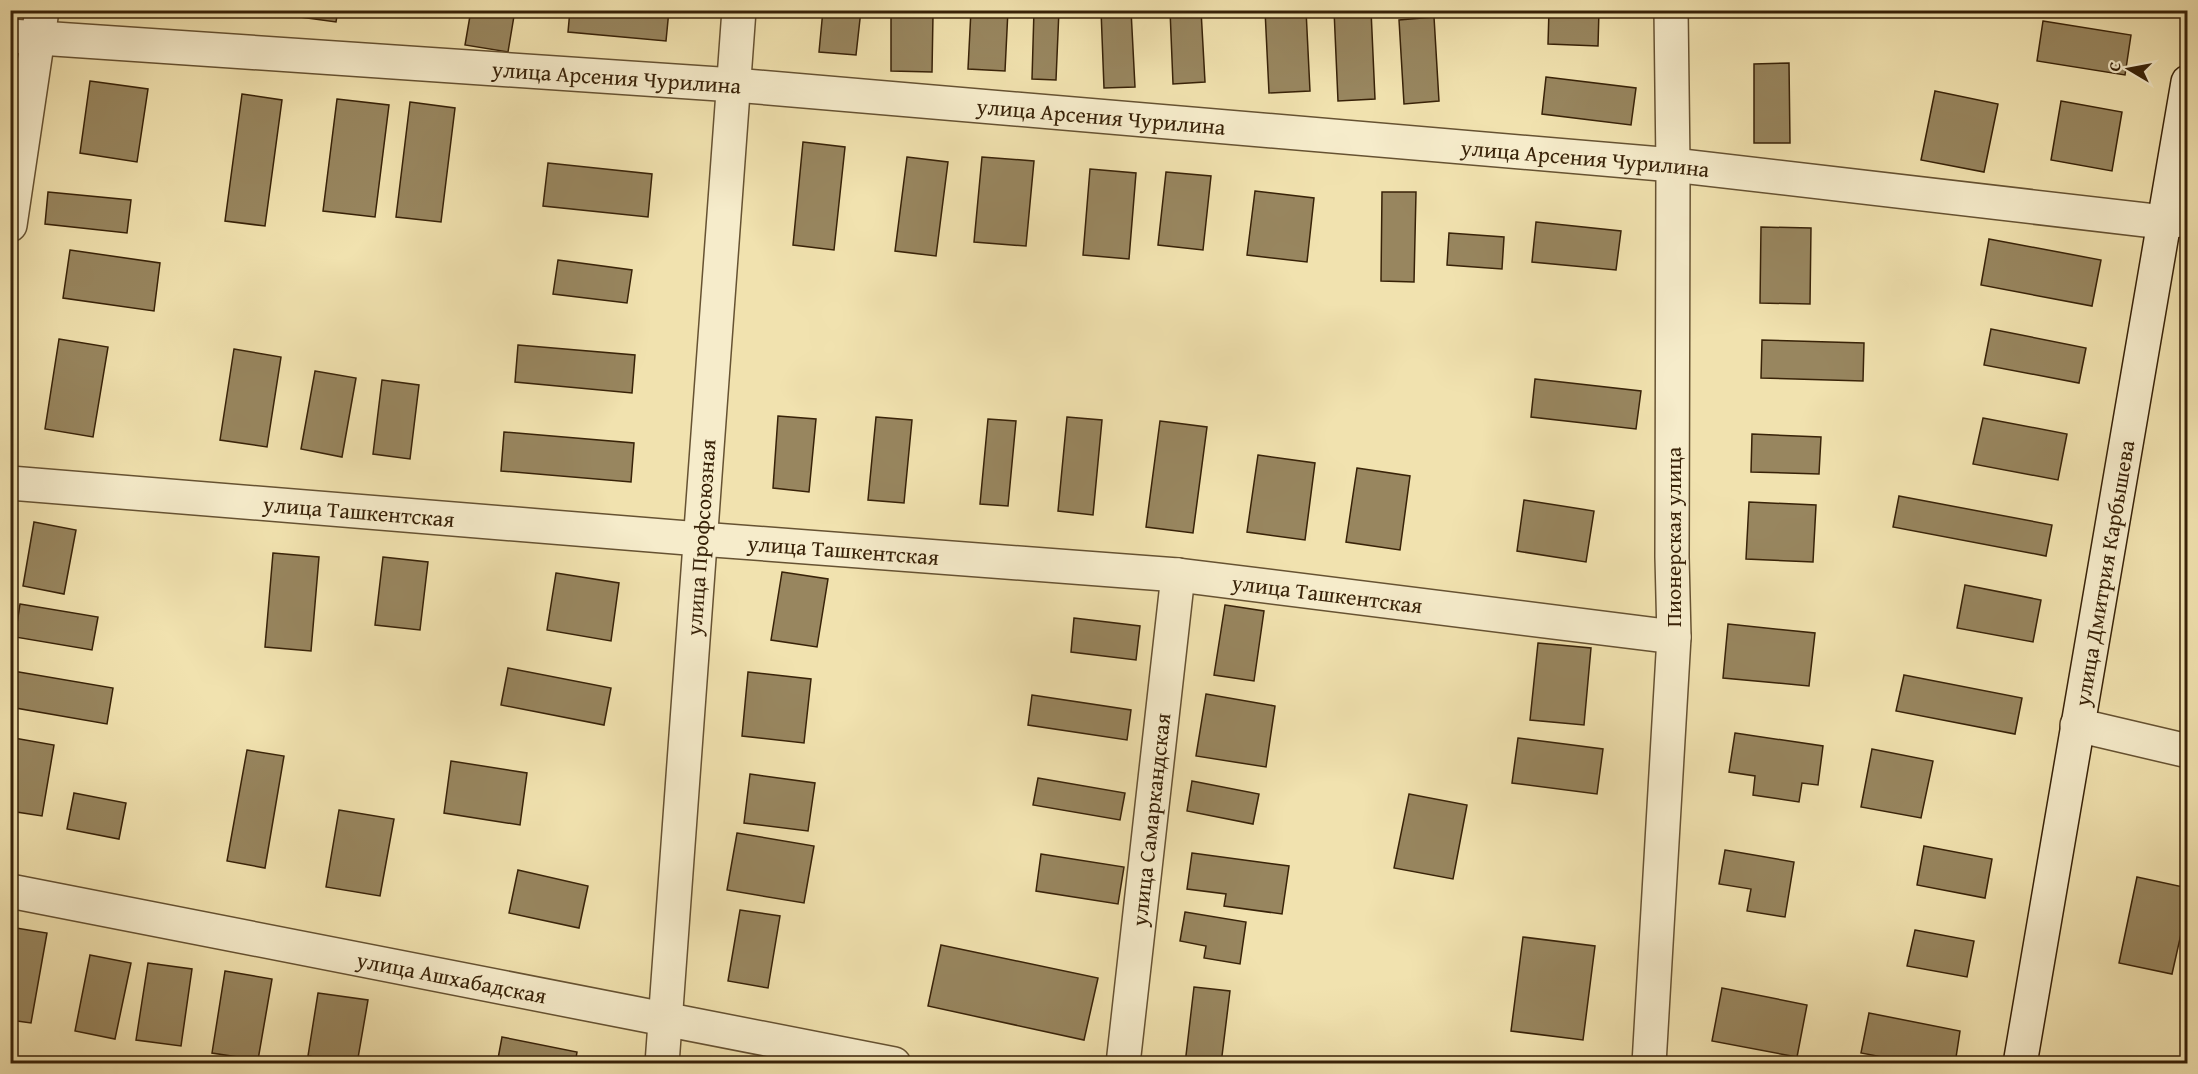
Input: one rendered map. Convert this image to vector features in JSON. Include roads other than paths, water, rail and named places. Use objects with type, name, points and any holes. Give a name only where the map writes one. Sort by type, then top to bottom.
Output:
[{"type":"street","name":"улица Профсоюзная","points":[[662,1064],[740,10]]},
{"type":"street","name":"Пионерская улица","points":[[1649,1064],[1674,637],[1671,10]]},
{"type":"street","name":"улица Арсения Чурилина","points":[[30,29],[734,85],[1673,165],[2175,220]]},
{"type":"street","points":[[10,225],[30,29]]},
{"type":"street","name":"улица Дмитрия Карбышева","points":[[2020,1064],[2078,725],[2175,220],[2187,82]]},
{"type":"street","name":"улица Ташкентская","points":[[10,483],[1178,575],[1674,637]]},
{"type":"street","name":"улица Самаркандская","points":[[1123,1064],[1178,575]]},
{"type":"street","points":[[2078,725],[2187,751]]},
{"type":"street","name":"улица Ашхабадская","points":[[10,891],[894,1064]]}]
